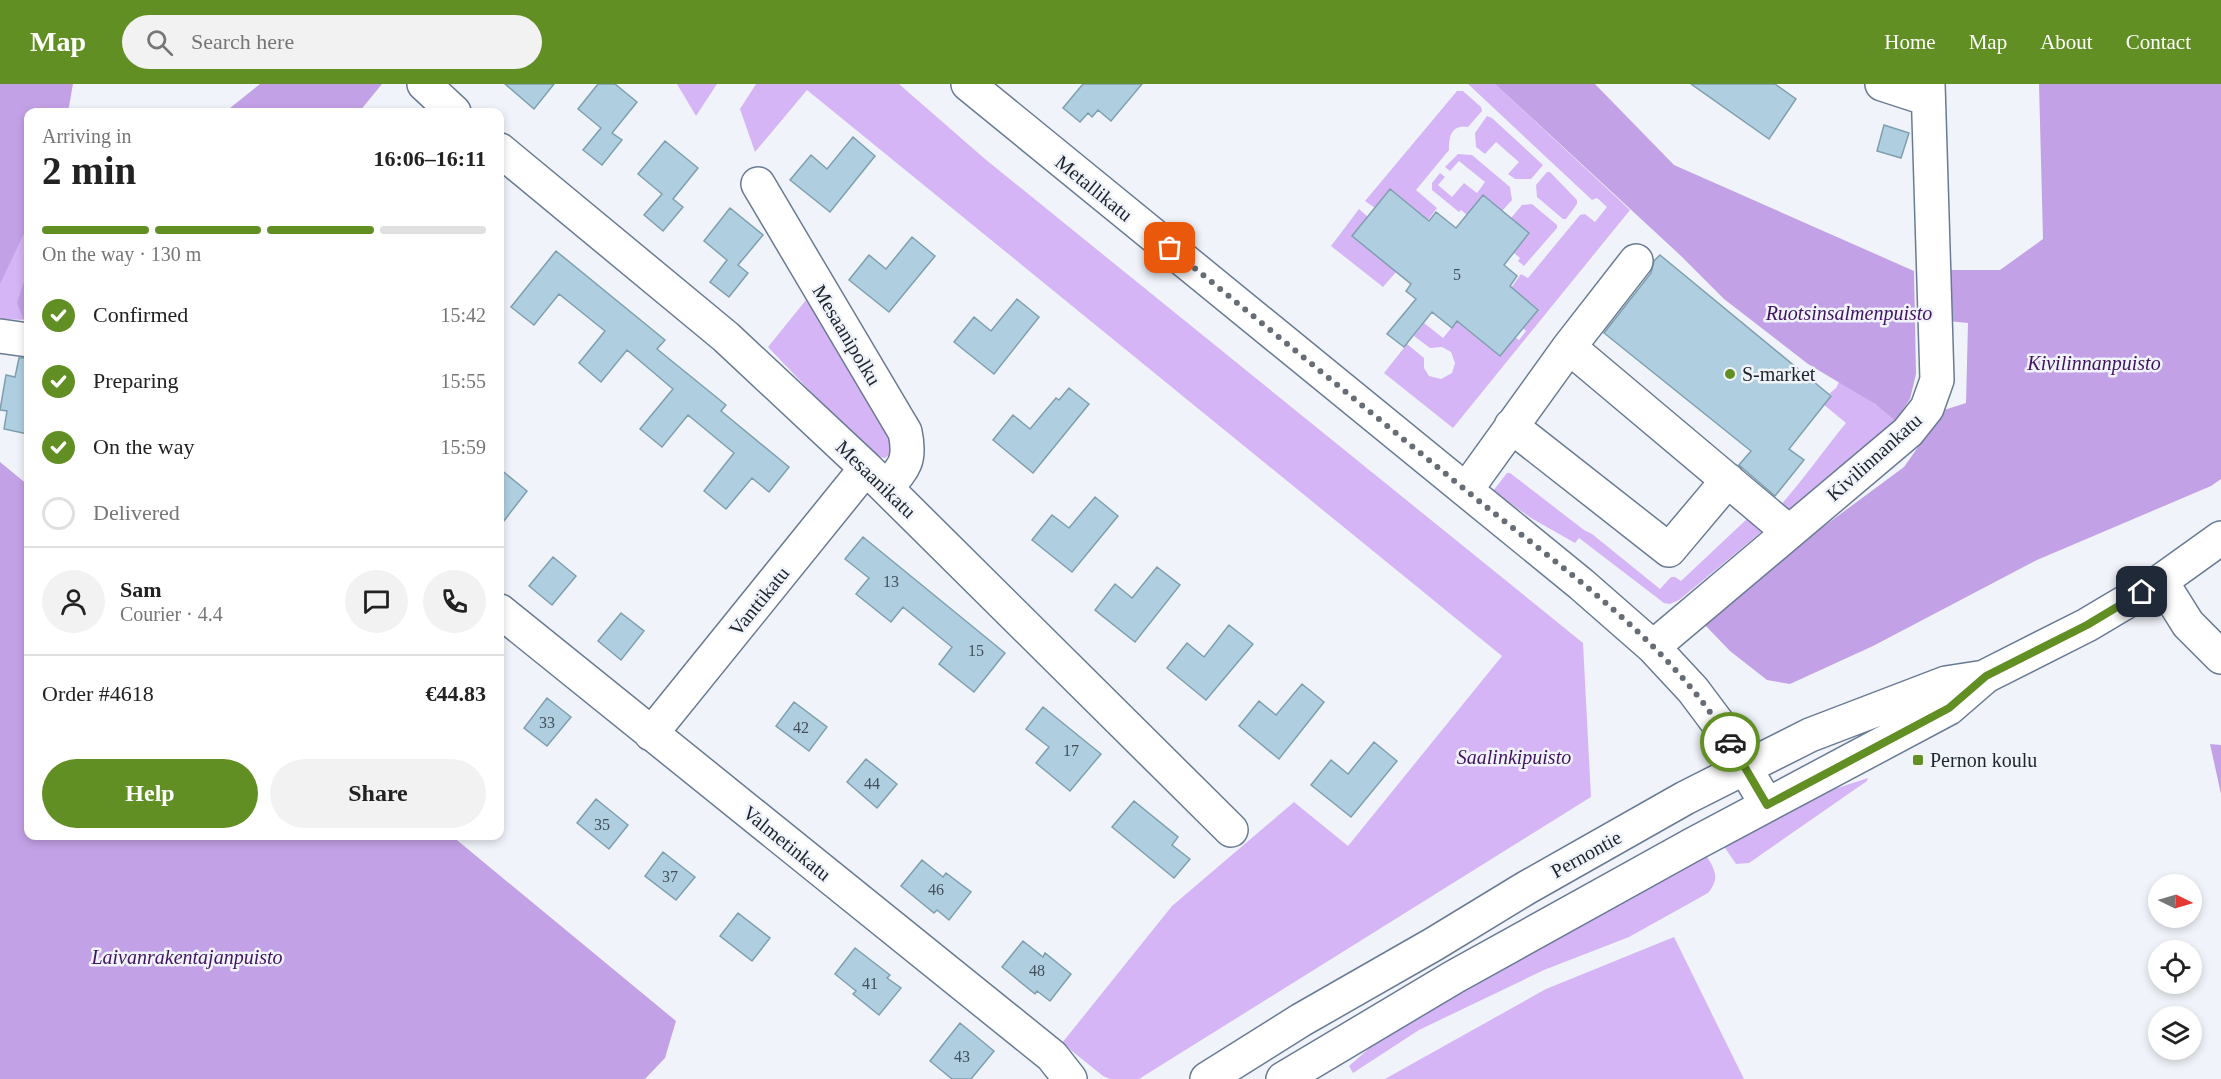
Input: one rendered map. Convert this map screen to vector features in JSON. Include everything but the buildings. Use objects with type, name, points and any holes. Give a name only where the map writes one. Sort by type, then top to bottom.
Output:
[{"type":"street","points":[[424,84],[450,108]]},
{"type":"street","name":"Metallikatu","points":[[968,84],[1581,584],[1653,647],[1710,711],[1767,805]]},
{"type":"street","points":[[1882,84],[1928,92]]},
{"type":"street","name":"Kivilinnankatu","points":[[1653,647],[1908,432],[1927,408],[1937,380],[1928,92]]},
{"type":"street","name":"Mesaanikatu","points":[[504,153],[726,337],[876,478],[1231,830]]},
{"type":"street","name":"Mesaanipolku","points":[[758,183],[904,432],[908,448],[903,468],[876,478]]},
{"type":"street","points":[[1466,490],[1569,347],[1636,261]]},
{"type":"street","points":[[0,336],[24,339]]},
{"type":"street","points":[[1569,347],[1789,532]]},
{"type":"street","points":[[1511,426],[1669,550],[1728,480]]},
{"type":"street","name":"Vanttikatu","points":[[651,734],[876,478]]},
{"type":"street","name":"Pernontie","points":[[1283,1079],[1454,976],[1949,708],[1986,676],[2087,625],[2161,581],[2221,538]]},
{"type":"street","points":[[2161,581],[2188,624],[2221,657]]},
{"type":"street","name":"Valmetinkatu","points":[[504,614],[1052,1056],[1070,1079]]},
{"type":"street","name":"Pernontie","points":[[1207,1079],[1301,1020],[1685,798],[1810,735],[1946,682],[1986,676]]},
{"type":"green space","points":[[0,84],[24,108],[24,320],[0,319]]},
{"type":"green space","points":[[0,84],[73,84],[69,108],[24,108],[24,233],[0,284]]},
{"type":"green space","points":[[260,84],[382,84],[362,108],[230,108]]},
{"type":"green space","points":[[677,84],[717,84],[696,116]]},
{"type":"green space","name":"Saalinkipuisto","points":[[756,84],[899,84],[985,159],[1583,643],[1591,797],[1139,1079],[1110,1079],[1103,1076],[1062,1043],[1172,906],[1294,802],[1348,846],[1502,656],[807,90],[755,152],[740,109]]},
{"type":"green space","points":[[1468,84],[1495,84],[1630,210],[1453,428],[1384,373],[1407,344],[1424,358],[1424,368],[1429,376],[1441,379],[1452,373],[1455,363],[1451,352],[1442,347],[1430,348],[1414,336],[1424,323],[1443,338],[1457,321],[1500,356],[1515,337],[1519,340],[1526,331],[1523,328],[1538,310],[1511,288],[1521,274],[1528,278],[1580,215],[1585,214],[1595,222],[1607,207],[1597,198],[1592,200]]},
{"type":"green space","name":"Ruotsinsalmenpuisto","points":[[1495,84],[1595,84],[1674,165],[1914,271],[1916,374],[1910,399],[1895,421],[1875,404],[1808,364],[1724,299],[1680,255]]},
{"type":"green space","name":"Kivilinnanpuisto","points":[[2039,84],[2221,84],[2221,479],[2211,486],[2037,560],[1873,646],[1790,684],[1767,680],[1730,651],[1704,624],[1716,606],[1904,467],[1944,410],[1966,403],[1968,323],[1948,321],[1942,270],[2000,270],[2043,239]]},
{"type":"green space","points":[[1457,91],[1463,91],[1481,107],[1482,111],[1468,127],[1458,128],[1452,132],[1449,150],[1416,190],[1437,208],[1428,220],[1390,190],[1375,208],[1365,201]]},
{"type":"green space","points":[[1487,116],[1543,165],[1531,179],[1515,179],[1508,174],[1519,162],[1496,142],[1485,154],[1476,147],[1475,133]]},
{"type":"green space","points":[[1458,154],[1472,155],[1510,187],[1512,200],[1502,211],[1467,215],[1461,210],[1459,212],[1432,190],[1432,183],[1440,173],[1445,177],[1438,185],[1452,197],[1464,183],[1477,193],[1485,182],[1459,161],[1450,171],[1445,167]]},
{"type":"green space","points":[[1547,172],[1550,172],[1577,200],[1577,204],[1566,219],[1563,219],[1537,197],[1536,185]]},
{"type":"green space","points":[[1532,204],[1557,225],[1557,228],[1524,266],[1514,253],[1529,233],[1511,218],[1522,205]]},
{"type":"green space","points":[[1359,209],[1368,217],[1396,272],[1383,287],[1331,246]]},
{"type":"green space","points":[[24,281],[24,320],[17,303]]},
{"type":"green space","points":[[806,300],[889,427],[892,452],[885,458],[872,456],[768,347]]},
{"type":"green space","points":[[1839,382],[1875,404],[1895,421],[1783,514],[1779,507],[1846,423],[1823,404],[1832,395],[1829,394]]},
{"type":"green space","name":"Laivanrakentajanpuisto","points":[[0,462],[24,482],[24,840],[457,840],[676,1021],[665,1058],[645,1079],[0,1079]]},
{"type":"green space","points":[[1507,473],[1592,534],[1660,589],[1671,577],[1681,581],[1749,517],[1765,529],[1679,600],[1670,604],[1664,603],[1579,538],[1575,543],[1531,518],[1493,491]]},
{"type":"green space","points":[[2210,744],[2221,745],[2221,794]]},
{"type":"green space","points":[[1868,778],[1867,781],[1749,863],[1736,864],[1721,842],[1801,800]]},
{"type":"green space","points":[[1704,851],[1715,872],[1715,882],[1708,893],[1629,937],[1544,970],[1419,1030],[1353,1073],[1349,1066],[1407,1015]]},
{"type":"green space","points":[[1674,937],[1744,1079],[1385,1079],[1546,989]]},
{"type":"way so far","points":[[1170,248],[1581,584],[1653,647],[1693,690],[1730,742]]},
{"type":"place","name":"S-market","points":[[1730,374]]},
{"type":"place","name":"Pernon koulu","points":[[1918,760]]},
{"type":"route","points":[[1730,742],[1767,805],[1949,708],[1986,676],[2087,625],[2142,592]]}]
